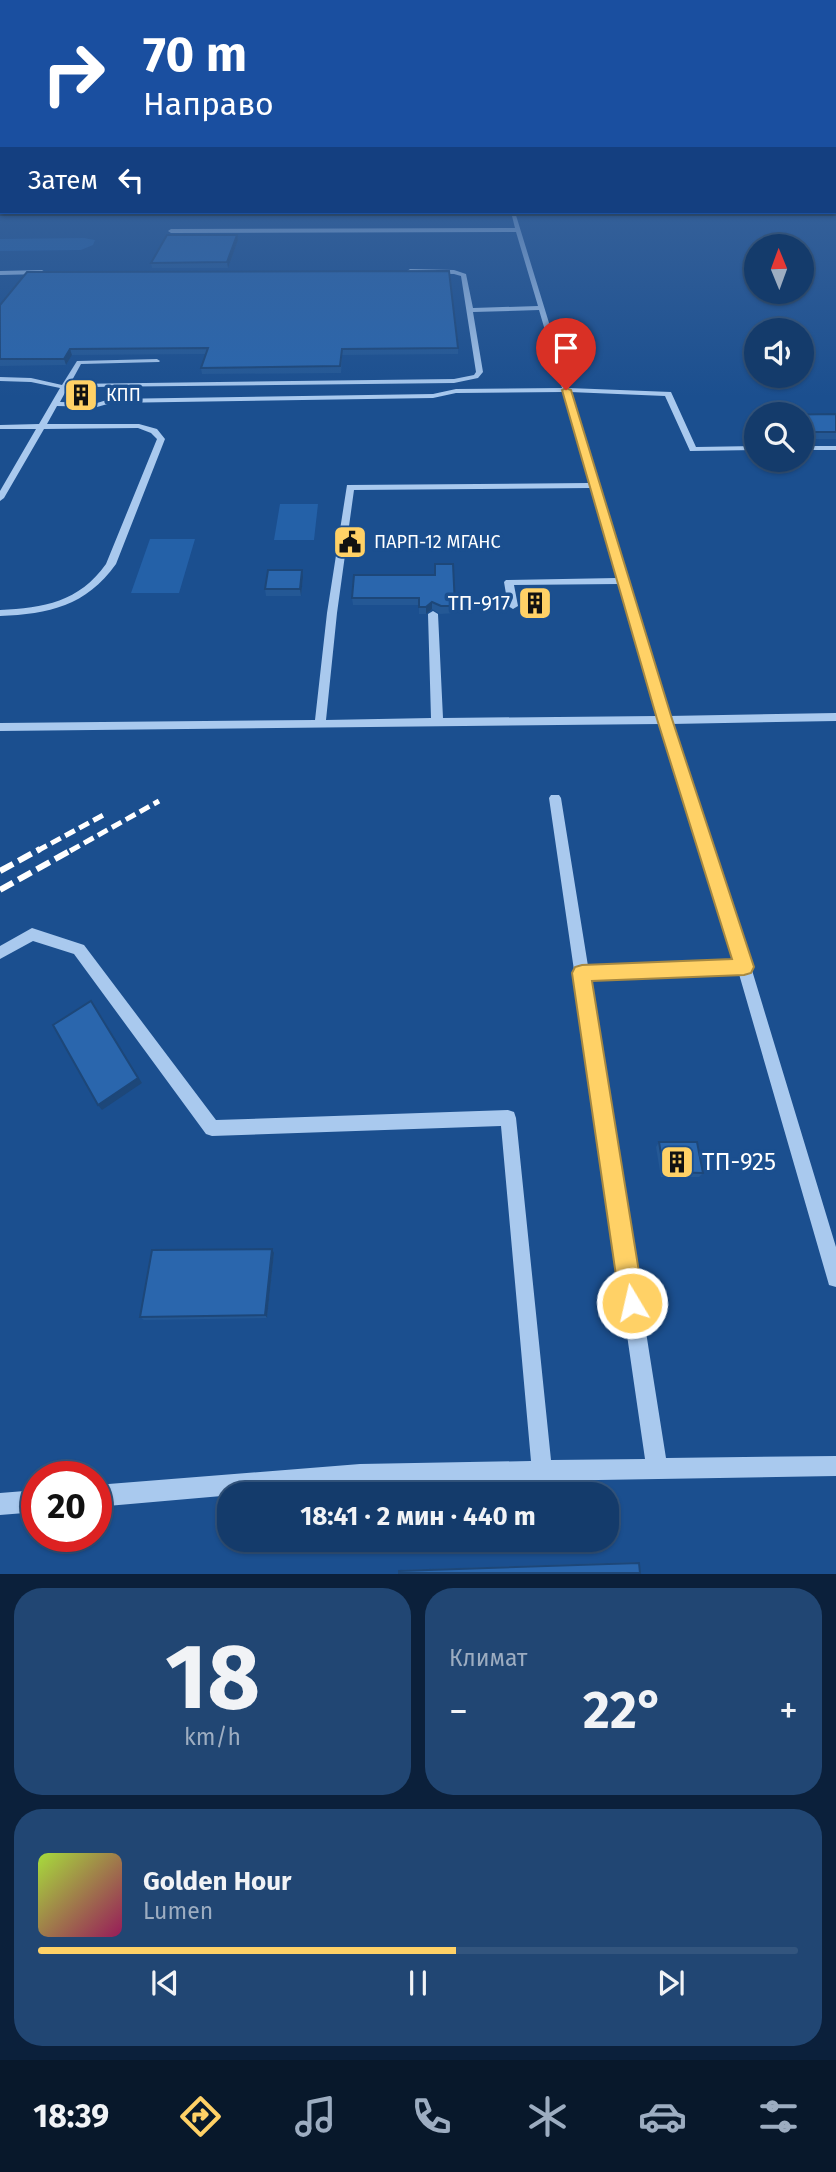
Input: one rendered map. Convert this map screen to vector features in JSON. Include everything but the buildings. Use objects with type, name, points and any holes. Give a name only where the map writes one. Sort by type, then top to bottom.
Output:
[{"type":"street","points":[[525,249],[664,719],[744,967],[836,1278]]},
{"type":"street","points":[[0,379],[31,380],[64,387],[87,384],[472,379],[480,372],[463,274],[405,271]]},
{"type":"street","points":[[0,273],[57,272]]},
{"type":"street","points":[[469,310],[542,308]]},
{"type":"street","points":[[0,498],[79,362],[157,361]]},
{"type":"street","points":[[55,404],[566,390],[668,394],[694,449],[744,448]]},
{"type":"street","points":[[0,427],[139,426],[154,431],[161,439],[138,500],[103,575],[85,592],[65,602],[37,610],[0,613]]},
{"type":"street","points":[[814,448],[836,448]]},
{"type":"street","points":[[320,722],[350,487],[595,485]]},
{"type":"street","points":[[513,606],[509,582],[625,581]]},
{"type":"street","points":[[433,614],[437,722]]},
{"type":"street","points":[[0,727],[836,717]]},
{"type":"street","points":[[555,799],[657,1468]]},
{"type":"street","points":[[0,953],[32,934],[79,949],[212,1128],[508,1118],[542,1470]]},
{"type":"street","points":[[582,973],[744,967]]},
{"type":"street","points":[[112,1495],[360,1474],[836,1466]]},
{"type":"street","points":[[0,1504],[21,1502]]},
{"type":"shaded area","points":[[0,249],[82,249],[81,250]]},
{"type":"shaded area","points":[[280,504],[318,504],[314,540],[274,540]]},
{"type":"shaded area","points":[[150,539],[195,539],[179,593],[131,593]]},
{"type":"railway","points":[[70,851],[159,801]]},
{"type":"railway","points":[[37,851],[107,813]]},
{"type":"railway","points":[[0,871],[40,849]]},
{"type":"railway","points":[[0,890],[73,849]]},
{"type":"place","name":"КПП","points":[[81,395]]},
{"type":"place","name":"ПАРП-12 МГАНС","points":[[350,542]]},
{"type":"place","name":"ТП-917","points":[[535,603]]},
{"type":"place","name":"ТП-925","points":[[677,1162]]},
{"type":"route","points":[[566,390],[664,719],[744,967],[582,973],[632,1303]]}]
